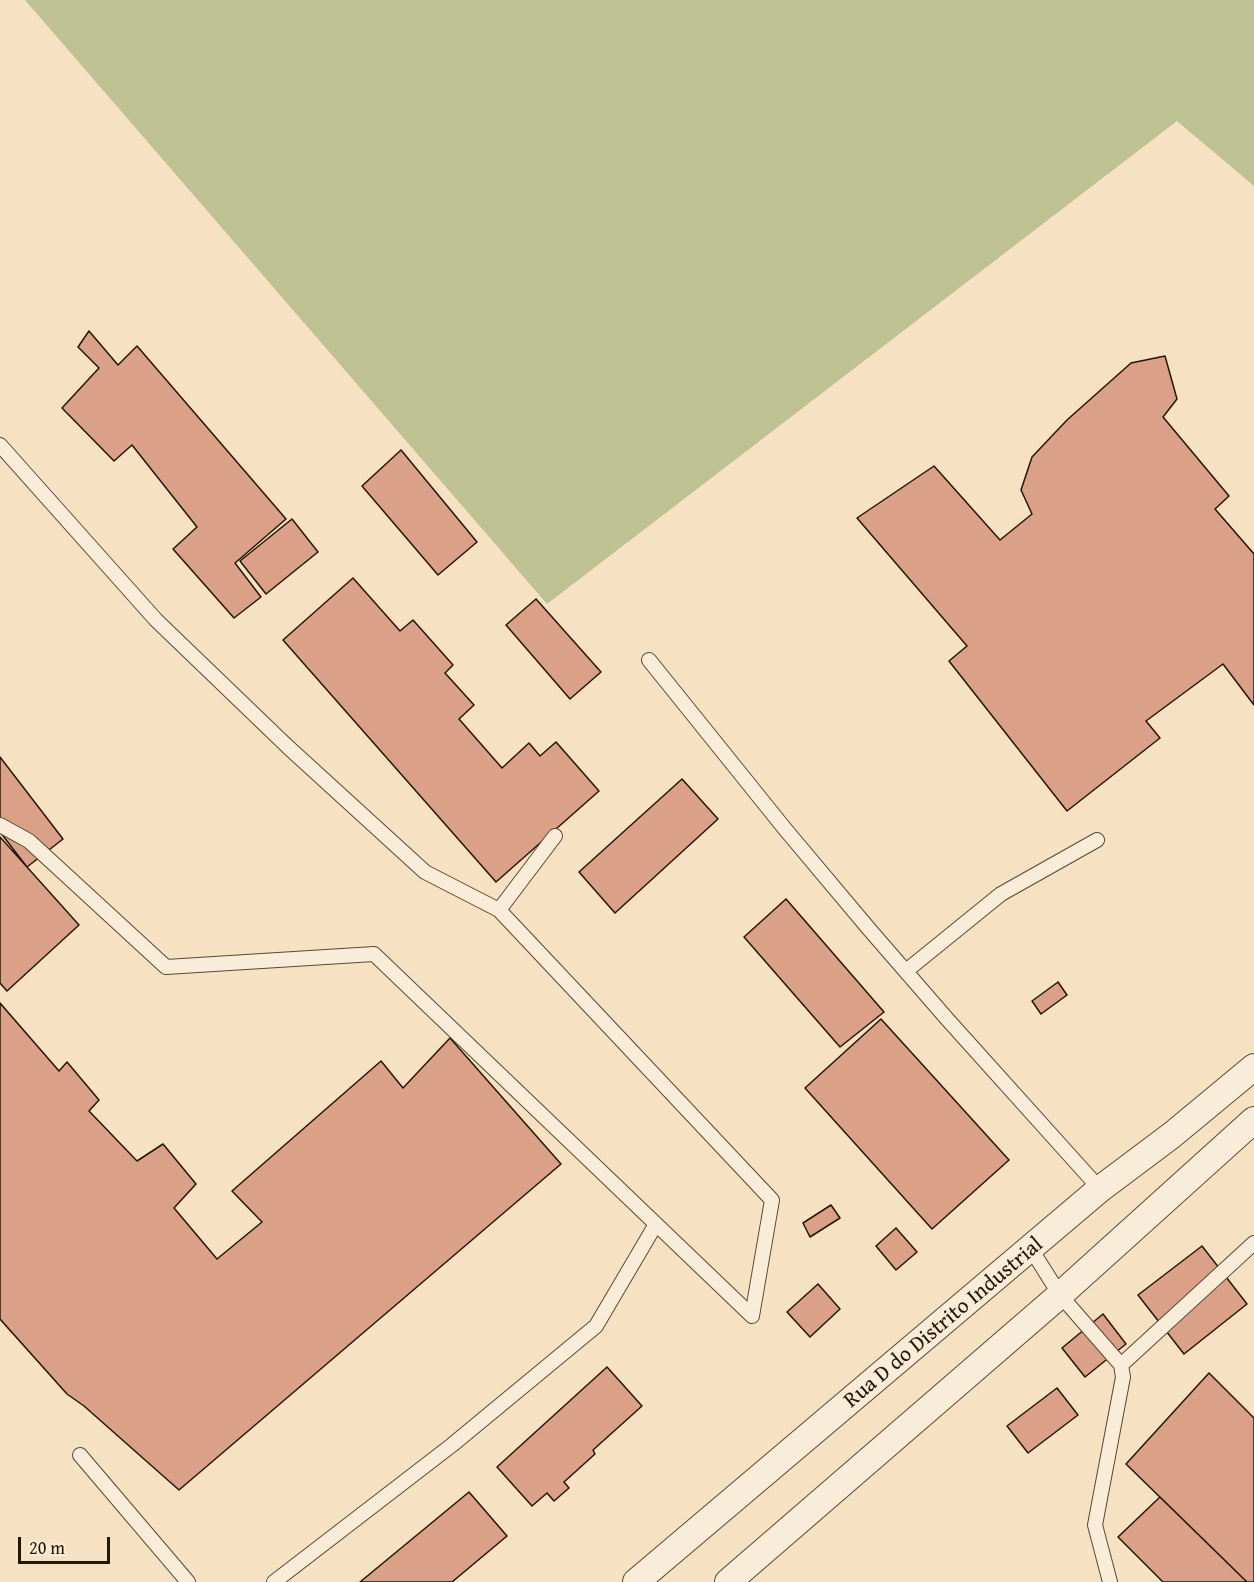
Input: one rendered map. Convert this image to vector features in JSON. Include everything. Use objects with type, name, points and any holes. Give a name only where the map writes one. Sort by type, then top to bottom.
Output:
[{"type":"street","name":"Rua D do Distrito Industrial","points":[[636,1582],[1031,1249],[1100,1188],[1172,1135],[1254,1068]]},
{"type":"street","points":[[728,1582],[1060,1295],[1254,1120]]},
{"type":"lane","points":[[0,445],[156,620],[288,747],[424,872],[499,910],[772,1200],[752,1316],[374,954],[166,967],[29,841],[0,825]]},
{"type":"lane","points":[[649,660],[785,829],[906,971],[1100,1188]]},
{"type":"lane","points":[[499,910],[555,836]]},
{"type":"lane","points":[[906,971],[1001,894],[1097,840]]},
{"type":"lane","points":[[274,1582],[452,1445],[596,1326],[656,1224]]},
{"type":"lane","points":[[1121,1365],[1254,1242]]},
{"type":"lane","points":[[1031,1249],[1060,1295],[1121,1365],[1123,1377],[1095,1525],[1110,1582]]},
{"type":"lane","points":[[80,1455],[188,1582]]},
{"type":"green space","points":[[25,0],[1254,0],[1254,186],[1177,121],[547,604]]},
{"type":"building","points":[[89,331],[118,365],[137,346],[286,519],[235,563],[261,597],[234,618],[173,549],[197,527],[132,445],[114,461],[62,408],[99,368],[78,347]]},
{"type":"building","points":[[1165,356],[1177,399],[1163,417],[1229,496],[1215,509],[1254,554],[1254,705],[1223,664],[1146,721],[1160,738],[1067,811],[949,661],[967,646],[857,518],[934,466],[1000,540],[1032,514],[1021,490],[1032,457],[1067,420],[1131,363]]},
{"type":"building","points":[[401,450],[477,542],[438,575],[362,486]]},
{"type":"building","points":[[292,519],[318,552],[266,594],[240,561]]},
{"type":"building","points":[[353,578],[400,631],[413,620],[453,665],[445,673],[474,705],[459,719],[502,768],[529,743],[540,756],[556,742],[599,791],[496,882],[283,640]]},
{"type":"building","points":[[536,599],[601,672],[570,699],[506,625]]},
{"type":"building","points":[[0,757],[63,839],[27,867],[0,832]]},
{"type":"building","points":[[682,779],[718,819],[615,913],[579,872]]},
{"type":"building","points":[[0,837],[79,925],[7,991],[0,983]]},
{"type":"building","points":[[786,899],[884,1012],[840,1047],[744,937]]},
{"type":"building","points":[[1058,982],[1067,995],[1041,1014],[1032,1001]]},
{"type":"building","points":[[0,1003],[59,1071],[67,1062],[99,1100],[89,1111],[137,1161],[163,1144],[196,1184],[174,1208],[217,1259],[262,1222],[232,1191],[381,1061],[403,1088],[450,1038],[561,1164],[179,1490],[84,1406],[67,1394],[0,1319]]},
{"type":"building","points":[[881,1019],[1009,1160],[932,1229],[805,1088]]},
{"type":"building","points":[[831,1205],[840,1218],[810,1237],[803,1223]]},
{"type":"building","points":[[896,1228],[917,1252],[896,1270],[876,1246]]},
{"type":"building","points":[[1202,1246],[1247,1304],[1184,1354],[1138,1295]]},
{"type":"building","points":[[818,1284],[840,1309],[810,1337],[787,1312]]},
{"type":"building","points":[[1103,1314],[1126,1344],[1085,1377],[1062,1348]]},
{"type":"building","points":[[607,1367],[642,1406],[593,1450],[595,1454],[564,1482],[569,1488],[554,1501],[547,1493],[532,1506],[497,1467]]},
{"type":"building","points":[[1209,1373],[1254,1418],[1254,1582],[1247,1582],[1126,1464]]},
{"type":"building","points":[[1057,1388],[1078,1415],[1028,1453],[1007,1426]]},
{"type":"building","points":[[469,1492],[507,1536],[452,1582],[360,1582]]},
{"type":"building","points":[[1160,1497],[1247,1582],[1163,1582],[1118,1537]]}]
